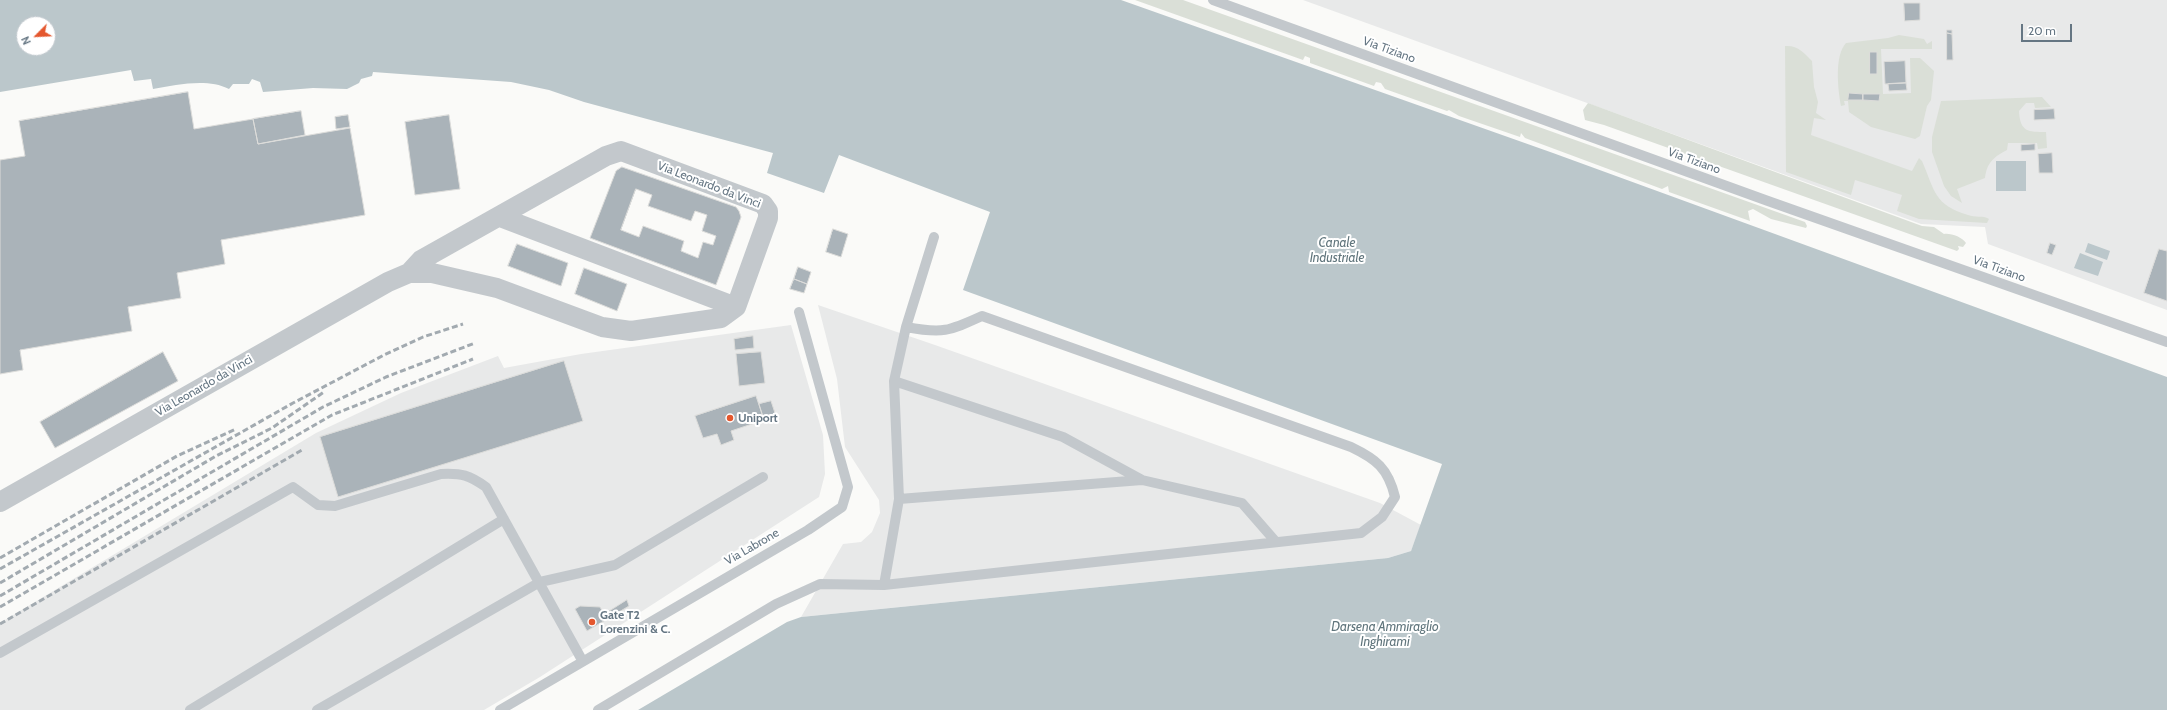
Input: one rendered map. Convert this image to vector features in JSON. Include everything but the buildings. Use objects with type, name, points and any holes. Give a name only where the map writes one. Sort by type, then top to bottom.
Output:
[{"type":"street","name":"Via Leonardo da Vinci","points":[[0,502],[381,286],[409,273],[421,260],[500,217],[606,156],[621,151],[763,204],[768,211],[768,218],[736,307],[721,318],[631,331],[602,327],[497,288],[432,273],[409,273]]},
{"type":"street","points":[[500,217],[736,307]]},
{"type":"lane","name":"Via Tiziano","points":[[1213,0],[1768,201],[2167,342]]},
{"type":"lane","points":[[884,585],[898,499],[894,381],[906,327],[934,237]]},
{"type":"lane","name":"Via Labrone","points":[[500,710],[582,660],[808,530],[842,507],[848,487],[800,312]]},
{"type":"lane","points":[[598,710],[776,604],[820,584],[884,585],[1361,533],[1382,517],[1395,497],[1391,480],[1373,458],[1351,447],[982,316],[951,330],[929,332],[906,327]]},
{"type":"lane","points":[[894,381],[1063,437],[1142,480],[1242,503],[1276,542]]},
{"type":"lane","points":[[0,653],[293,487],[318,504],[335,506],[441,474],[459,473],[473,478],[486,487],[582,660]]},
{"type":"lane","points":[[317,710],[540,582],[614,565],[763,477]]},
{"type":"lane","points":[[898,499],[1142,480]]},
{"type":"lane","points":[[190,710],[504,519]]},
{"type":"shaded area","points":[[1135,0],[1183,0],[1805,222],[1807,226],[1806,228],[1771,219],[1753,209],[1748,211],[1750,221],[1669,192],[1668,186],[1662,189],[1525,138],[1521,133],[1520,137],[1459,116],[1449,110],[1447,111],[1385,89],[1381,83],[1376,82],[1374,86],[1310,63],[1310,58],[1305,56],[1303,60]]},
{"type":"shaded area","points":[[1303,0],[2167,0],[2167,310],[1988,244],[1985,227],[1921,224]]},
{"type":"shaded area","points":[[1899,35],[1924,39],[1927,44],[1932,41],[1932,49],[1881,49],[1883,94],[1911,93],[1910,58],[1920,58],[1934,71],[1931,100],[1927,106],[1920,136],[1915,139],[1871,127],[1849,112],[1848,101],[1844,101],[1845,105],[1841,106],[1838,82],[1838,64],[1842,49],[1846,43],[1888,38]]},
{"type":"shaded area","points":[[1785,46],[1797,48],[1812,61],[1814,87],[1818,102],[1816,113],[1826,120],[1814,118],[1811,135],[1912,171],[1919,158],[1922,161],[1937,196],[1948,207],[1971,216],[1987,218],[1989,219],[1987,223],[1919,219],[1897,211],[1902,195],[1855,180],[1851,195],[1786,172]]},
{"type":"shaded area","points":[[2042,97],[2051,107],[2035,108],[2034,103],[2026,103],[2019,111],[2023,127],[2034,132],[2046,132],[2047,148],[2038,149],[2037,143],[2008,143],[2007,150],[1998,155],[1989,164],[1985,178],[1957,189],[1962,203],[1951,196],[1944,186],[1932,152],[1932,137],[1941,101]]},
{"type":"shaded area","points":[[1588,103],[1922,226],[1934,227],[1944,234],[1959,237],[1966,243],[1963,247],[1958,246],[1959,249],[1957,251],[1604,125],[1585,120],[1583,110]]},
{"type":"shaded area","points":[[818,305],[1380,503],[1421,525],[1411,551],[1388,558],[801,617],[843,544],[861,542],[872,532],[880,513],[879,500],[845,447],[837,379]]},
{"type":"shaded area","points":[[791,325],[823,435],[825,474],[819,497],[540,677],[484,710],[0,710],[0,623],[316,433],[401,393],[498,356],[504,368],[581,354]]},
{"type":"water","points":[[0,0],[1121,0],[1553,153],[2167,377],[2167,710],[638,710],[787,622],[801,617],[1388,558],[1411,551],[1442,464],[963,290],[990,212],[839,155],[824,193],[767,173],[773,153],[584,102],[549,90],[511,82],[373,72],[372,76],[361,79],[359,83],[347,89],[313,88],[263,92],[260,82],[252,79],[249,84],[233,84],[229,89],[211,84],[192,83],[153,89],[151,79],[134,81],[131,70],[0,92]]},
{"type":"water","points":[[1996,161],[2026,161],[2026,191],[1996,191]]},
{"type":"water","points":[[2088,243],[2110,251],[2107,260],[2085,252]]},
{"type":"water","points":[[2080,253],[2103,262],[2098,276],[2074,268]]},
{"type":"railway","points":[[0,569],[293,403],[384,355],[423,337],[463,324]]},
{"type":"railway","points":[[0,596],[323,407],[386,377],[475,343]]},
{"type":"railway","points":[[0,607],[332,415],[473,359]]},
{"type":"railway","points":[[0,583],[216,456],[272,428],[324,392]]},
{"type":"railway","points":[[0,558],[177,456],[236,429]]},
{"type":"railway","points":[[0,624],[302,450]]},
{"type":"place","name":"Uniport","points":[[730,418]]},
{"type":"place","name":"Gate T2 Lorenzini & C.","points":[[592,622]]},
{"type":"water label","name":"Canale Industriale","points":[[1337,250]]},
{"type":"water label","name":"Darsena Ammiraglio Inghirami","points":[[1385,634]]}]
